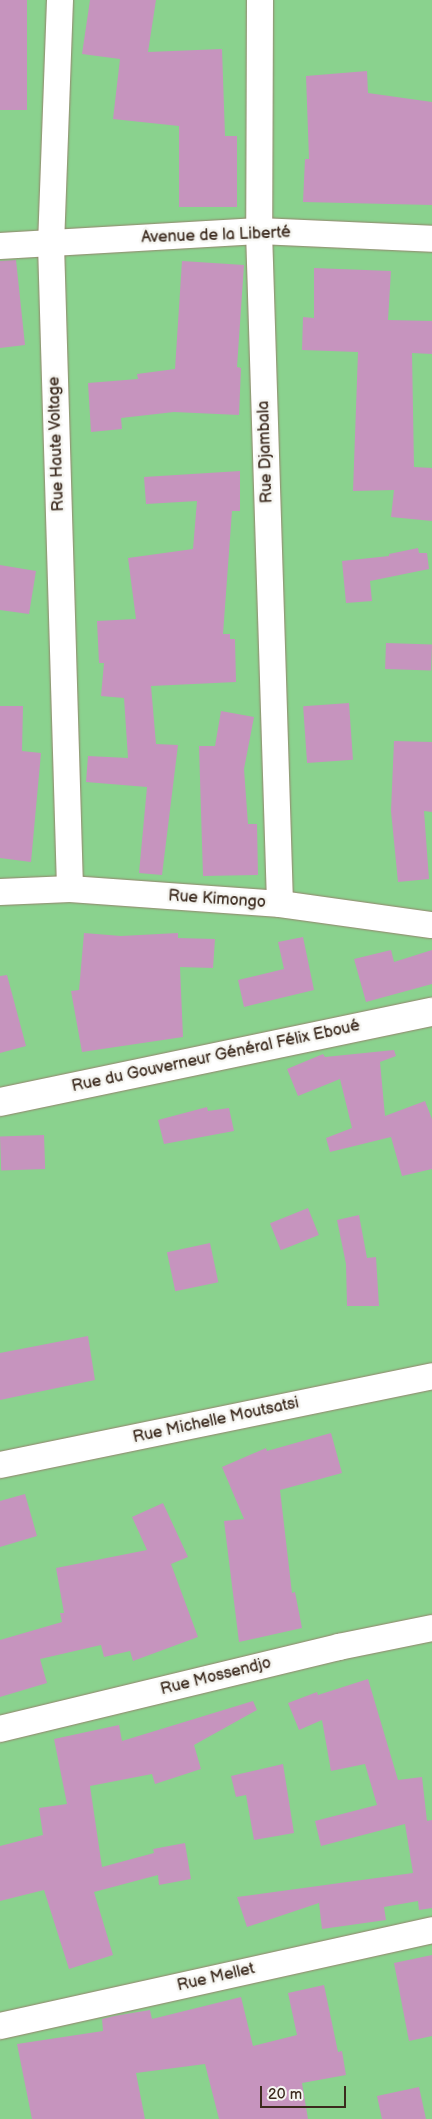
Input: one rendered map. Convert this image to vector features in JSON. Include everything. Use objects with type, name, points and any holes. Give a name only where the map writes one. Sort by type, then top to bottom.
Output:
[{"type":"main road","name":"Rue du Gouverneur Général Félix Eboué","points":[[0,1102],[432,1012]]},
{"type":"street","name":"Rue Haute Voltage","points":[[60,0],[51,244],[70,889]]},
{"type":"street","name":"Rue Djambala","points":[[260,0],[259,232],[280,904]]},
{"type":"street","name":"Avenue de la Liberté","points":[[0,246],[259,232],[432,239]]},
{"type":"street","name":"Rue Kimongo","points":[[0,892],[70,889],[280,904],[432,925]]},
{"type":"street","name":"Rue Michelle Moutsatsi","points":[[0,1465],[432,1376]]},
{"type":"street","name":"Rue Mossendjo","points":[[0,1729],[339,1647],[432,1628]]},
{"type":"street","name":"Rue Mellet","points":[[0,2026],[432,1930]]},
{"type":"green space","points":[[0,0],[432,0],[432,2119],[0,2119]]},
{"type":"building","points":[[0,0],[27,0],[27,110],[0,110]]},
{"type":"building","points":[[90,0],[156,0],[148,52],[222,49],[225,136],[237,136],[237,207],[179,207],[179,126],[113,119],[120,59],[82,54]]},
{"type":"building","points":[[367,71],[368,93],[432,102],[432,205],[303,202],[305,159],[309,159],[306,76]]},
{"type":"building","points":[[16,260],[25,345],[0,348],[0,261]]},
{"type":"building","points":[[182,261],[244,265],[237,367],[241,368],[239,415],[174,412],[121,418],[122,429],[91,432],[88,383],[138,379],[137,374],[175,369]]},
{"type":"building","points":[[314,268],[391,271],[388,320],[432,321],[432,354],[412,353],[414,467],[432,468],[432,521],[391,517],[394,490],[353,491],[358,352],[302,350],[303,317],[314,318]]},
{"type":"building","points":[[240,471],[240,511],[232,511],[223,634],[230,634],[230,639],[235,639],[236,682],[151,686],[156,744],[178,745],[162,875],[139,873],[147,787],[86,782],[88,756],[128,758],[124,698],[101,696],[104,663],[99,663],[97,621],[136,619],[128,558],[193,549],[197,501],[146,504],[144,477]]},
{"type":"building","points":[[418,548],[419,553],[427,553],[429,569],[370,581],[372,601],[346,603],[342,561],[389,556],[389,554]]},
{"type":"building","points":[[0,565],[36,571],[29,614],[0,610]]},
{"type":"building","points":[[386,643],[432,645],[431,671],[385,669]]},
{"type":"building","points":[[349,703],[353,760],[307,763],[303,706]]},
{"type":"building","points":[[0,706],[23,706],[22,751],[41,753],[31,862],[0,858]]},
{"type":"building","points":[[221,711],[254,717],[244,769],[248,824],[257,824],[258,875],[203,876],[199,746],[215,746]]},
{"type":"building","points":[[394,741],[432,742],[432,812],[424,811],[429,879],[398,882],[391,811]]},
{"type":"building","points":[[84,933],[121,936],[178,933],[178,938],[215,939],[213,968],[180,967],[183,1037],[82,1052],[71,991],[79,990]]},
{"type":"building","points":[[303,937],[314,990],[244,1007],[238,980],[284,969],[278,942]]},
{"type":"building","points":[[391,950],[394,962],[432,950],[432,984],[366,1002],[354,959]]},
{"type":"building","points":[[7,975],[26,1046],[0,1053],[0,976]]},
{"type":"building","points":[[394,1050],[396,1056],[380,1062],[385,1116],[425,1101],[432,1119],[432,1169],[402,1176],[391,1137],[330,1152],[326,1138],[352,1128],[340,1079],[298,1096],[287,1069],[323,1054],[325,1057]]},
{"type":"building","points":[[207,1107],[208,1111],[229,1108],[234,1131],[164,1144],[158,1120]]},
{"type":"building","points":[[44,1135],[45,1169],[1,1171],[0,1137]]},
{"type":"building","points":[[308,1208],[319,1235],[281,1250],[270,1223]]},
{"type":"building","points":[[359,1215],[367,1258],[376,1257],[379,1306],[347,1306],[346,1264],[337,1220]]},
{"type":"building","points":[[210,1243],[218,1282],[175,1291],[167,1252]]},
{"type":"building","points":[[88,1336],[95,1380],[0,1400],[0,1353]]},
{"type":"building","points":[[331,1433],[342,1473],[280,1490],[292,1593],[295,1592],[302,1628],[239,1642],[224,1521],[244,1519],[222,1467],[266,1448],[267,1451]]},
{"type":"building","points":[[25,1494],[37,1536],[0,1547],[0,1501]]},
{"type":"building","points":[[163,1503],[188,1557],[171,1564],[198,1637],[133,1661],[130,1651],[104,1657],[101,1645],[40,1659],[47,1683],[0,1697],[0,1640],[62,1622],[60,1613],[64,1613],[56,1568],[147,1550],[132,1517]]},
{"type":"building","points":[[368,1679],[398,1780],[422,1777],[427,1821],[432,1820],[432,1908],[419,1910],[418,1901],[384,1907],[386,1920],[322,1929],[319,1903],[247,1927],[237,1897],[413,1873],[405,1824],[321,1846],[315,1821],[377,1805],[365,1764],[331,1771],[322,1720],[299,1730],[288,1703],[317,1692],[318,1695]]},
{"type":"building","points":[[253,1701],[257,1710],[194,1745],[201,1769],[155,1784],[152,1774],[90,1786],[102,1867],[154,1853],[153,1849],[185,1843],[191,1879],[159,1885],[158,1875],[94,1892],[113,1955],[69,1969],[44,1890],[0,1901],[0,1846],[43,1835],[39,1808],[67,1804],[54,1739],[119,1725],[122,1741]]},
{"type":"building","points":[[283,1764],[294,1833],[254,1840],[246,1795],[236,1797],[231,1776]]},
{"type":"building","points":[[432,1955],[432,2036],[409,2041],[394,1963]]},
{"type":"building","points":[[324,1985],[338,2052],[342,2051],[346,2075],[302,2083],[308,2119],[219,2119],[205,2064],[136,2073],[145,2119],[32,2119],[17,2044],[103,2031],[102,2019],[114,2016],[150,2010],[152,2019],[241,1997],[253,2046],[297,2035],[288,1993]]},
{"type":"building","points":[[419,2087],[426,2119],[382,2119],[377,2096]]}]
